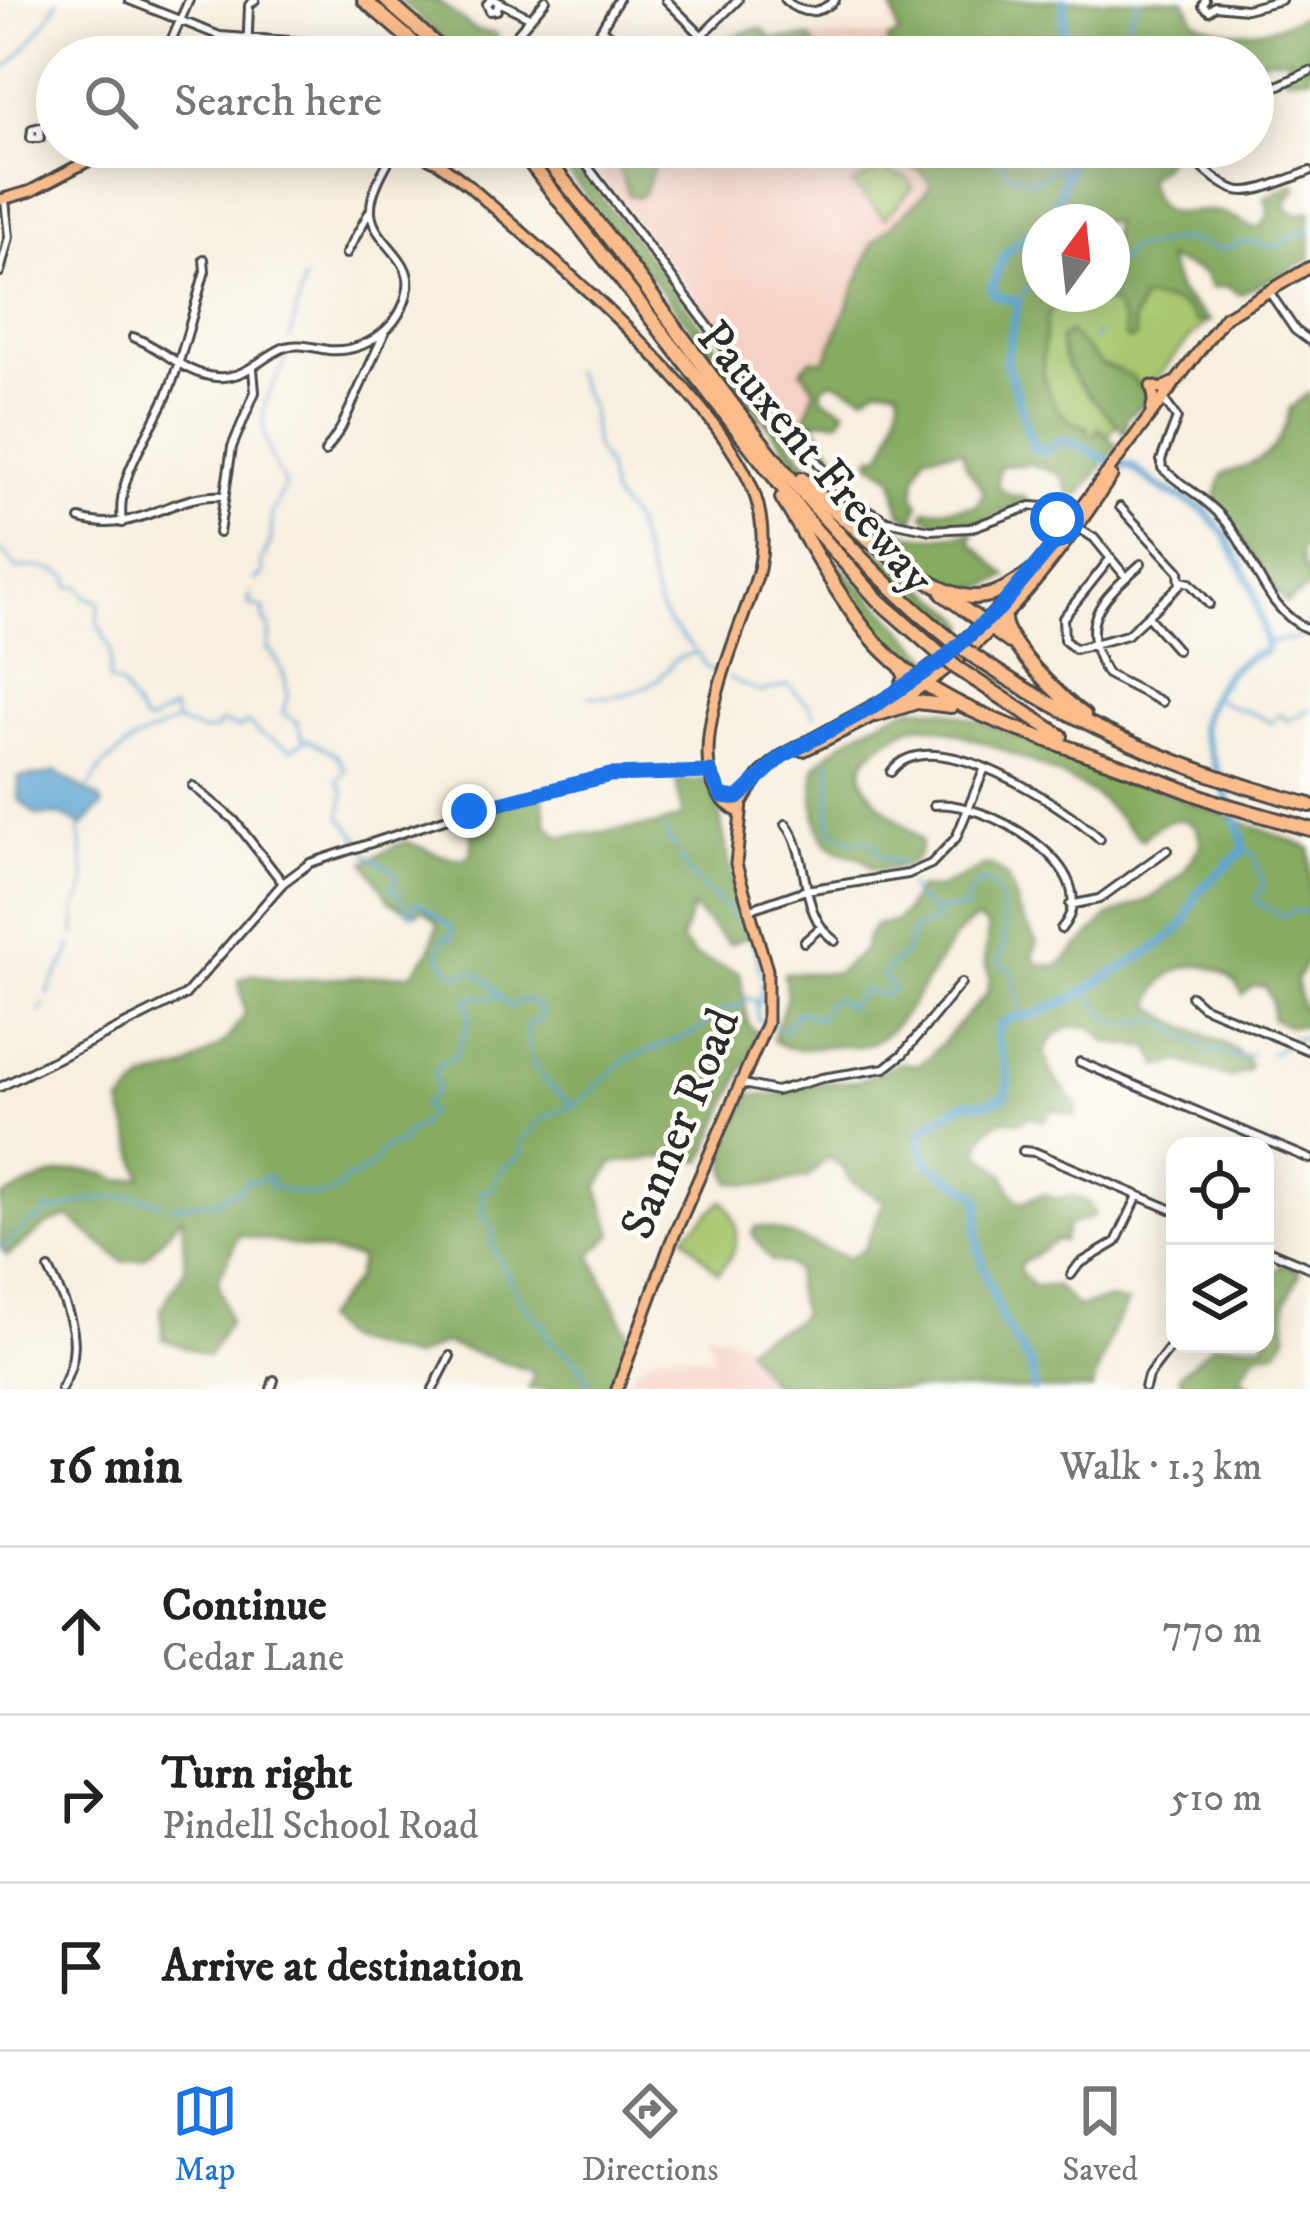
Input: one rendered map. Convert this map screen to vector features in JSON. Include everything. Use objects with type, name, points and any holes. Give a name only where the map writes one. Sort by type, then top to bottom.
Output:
[{"type":"highway","points":[[364,0],[406,36]]},
{"type":"highway","points":[[386,0],[426,36]]},
{"type":"highway","name":"Patuxent Freeway","points":[[534,168],[855,576],[940,655],[1052,731],[1137,772],[1310,829]]},
{"type":"highway","name":"Patuxent Freeway","points":[[553,168],[845,542],[901,598],[972,656],[1061,711],[1184,767],[1310,806]]},
{"type":"highway","points":[[688,340],[808,484],[849,523],[1022,649]]},
{"type":"highway","points":[[722,407],[869,633],[899,664],[944,698],[1137,772]]},
{"type":"highway","points":[[909,568],[942,589],[974,597],[1004,590],[1031,573]]},
{"type":"highway","points":[[1004,617],[1004,627],[1050,686],[1077,711],[1164,759]]},
{"type":"highway","points":[[899,664],[906,677],[900,690]]},
{"type":"highway","points":[[876,715],[928,701],[992,717]]},
{"type":"main road","points":[[2,200],[74,168]]},
{"type":"main road","points":[[442,168],[458,176],[637,339],[713,425],[749,476],[761,521],[761,554],[715,701],[710,772],[724,802],[741,813],[765,778],[782,763],[876,715],[1004,617],[1225,317],[1310,267]]},
{"type":"main road","points":[[1147,422],[1154,398],[1151,386],[1161,389],[1178,379]]},
{"type":"main road","points":[[989,626],[1074,527],[1082,507],[1110,473]]},
{"type":"main road","points":[[1052,512],[1067,514],[1082,507]]},
{"type":"main road","points":[[1052,512],[1058,523],[1057,540]]},
{"type":"main road","points":[[989,626],[1057,540],[1074,527]]},
{"type":"main road","points":[[724,797],[735,799],[747,792],[781,757],[922,681]]},
{"type":"main road","name":"Sanner Road","points":[[617,1389],[689,1202],[707,1191],[705,1167],[766,1023],[767,970],[736,864],[747,792]]},
{"type":"street","points":[[126,0],[220,36]]},
{"type":"street","points":[[174,36],[189,0]]},
{"type":"street","points":[[520,36],[545,0]]},
{"type":"street","points":[[597,36],[618,0]]},
{"type":"street","points":[[666,0],[702,36],[735,1]]},
{"type":"street","points":[[785,0],[808,12],[836,0]]},
{"type":"street","points":[[1211,2],[1281,0]]},
{"type":"street","points":[[495,1],[531,18]]},
{"type":"street","points":[[248,36],[249,2]]},
{"type":"street","points":[[601,28],[612,36]]},
{"type":"street","points":[[1274,87],[1310,70]]},
{"type":"street","points":[[346,254],[390,168]]},
{"type":"street","points":[[589,168],[740,368],[847,498],[887,521],[930,530],[970,528],[1034,506],[1052,512],[1095,543],[1126,577]]},
{"type":"street","points":[[1202,168],[1225,188],[1241,194],[1310,171]]},
{"type":"street","points":[[0,272],[9,237],[2,200]]},
{"type":"street","points":[[325,452],[341,429],[409,281],[402,262],[376,229],[370,209]]},
{"type":"street","points":[[122,523],[135,458],[163,405],[178,363],[205,271],[204,259]]},
{"type":"street","points":[[1268,290],[1294,331],[1310,341]]},
{"type":"street","points":[[134,337],[178,363],[217,377],[253,369],[288,346],[350,349],[385,332]]},
{"type":"street","points":[[219,533],[232,447],[254,398],[253,369]]},
{"type":"street","points":[[1164,400],[1178,418],[1160,463],[1163,470],[1219,514],[1279,608],[1310,630]]},
{"type":"street","points":[[80,519],[104,525],[122,523],[207,495],[224,496]]},
{"type":"street","points":[[1110,560],[1062,622],[1063,637],[1072,647],[1127,635],[1174,594],[1181,581],[1176,567],[1120,506]]},
{"type":"street","points":[[1141,564],[1094,615],[1091,627],[1103,668],[1112,678],[1162,702]]},
{"type":"street","points":[[1181,581],[1209,604]]},
{"type":"street","points":[[1149,618],[1178,650]]},
{"type":"street","points":[[891,772],[901,761],[929,754],[955,758],[1050,799],[1100,838]]},
{"type":"street","points":[[748,910],[806,890],[924,868],[952,845],[984,770]]},
{"type":"street","points":[[0,1087],[184,995],[283,884],[318,860],[519,796],[621,773],[710,772]]},
{"type":"street","points":[[194,786],[234,820],[283,884]]},
{"type":"street","points":[[934,805],[954,804],[1044,846],[1064,875],[1070,905],[1060,928]]},
{"type":"street","points":[[787,824],[821,927],[835,941]]},
{"type":"street","points":[[1070,905],[1105,896],[1167,850]]},
{"type":"street","points":[[804,942],[821,927]]},
{"type":"street","points":[[743,1084],[782,1090],[885,1068],[903,1054],[962,983]]},
{"type":"street","points":[[1191,996],[1202,1006],[1310,1051]]},
{"type":"street","points":[[1080,1062],[1310,1159]]},
{"type":"street","points":[[1022,1151],[1035,1152],[1166,1207]]},
{"type":"street","points":[[1071,1275],[1078,1264],[1116,1242],[1138,1196]]},
{"type":"street","points":[[1274,1253],[1310,1268]]},
{"type":"street","points":[[49,1270],[76,1338],[72,1366],[61,1389]]},
{"type":"street","points":[[1145,1388],[1166,1353]]},
{"type":"street","points":[[434,1389],[450,1356]]},
{"type":"shaded area","points":[[888,0],[1038,0],[1045,36],[895,36]]},
{"type":"shaded area","points":[[605,168],[1027,168],[826,365],[805,440],[600,175]]},
{"type":"shaded area","points":[[706,1331],[743,1341],[775,1389],[625,1389],[636,1368],[655,1355],[673,1351],[714,1359]]},
{"type":"green space","points":[[400,0],[436,0],[475,30],[497,36],[440,36]]},
{"type":"green space","points":[[891,0],[1185,0],[1195,20],[1238,32],[1267,29],[1310,13],[1310,76],[1283,73],[1291,58],[1274,58],[1274,36],[895,36],[899,34]]},
{"type":"green space","points":[[762,29],[769,36],[732,36]]},
{"type":"green space","points":[[565,168],[579,168],[828,490],[862,515],[896,531],[933,537],[974,531],[971,542],[1007,576],[975,589],[955,585],[893,549],[820,491]]},
{"type":"green space","points":[[618,168],[653,168],[639,198],[629,195]]},
{"type":"green space","points":[[913,168],[1160,168],[1147,178],[1163,210],[1219,212],[1258,229],[1269,216],[1265,198],[1292,184],[1297,187],[1287,208],[1298,214],[1310,211],[1310,259],[1240,294],[1226,286],[1212,288],[1204,273],[1167,259],[1179,294],[1210,321],[1196,322],[1174,303],[1142,299],[1133,322],[1136,337],[1131,340],[1125,338],[1118,312],[1130,312],[1130,204],[1022,204],[1022,312],[1050,312],[1043,350],[1048,391],[1063,414],[1088,427],[1087,433],[1093,436],[1099,428],[1118,446],[1080,494],[1070,495],[1061,475],[1032,464],[1003,466],[998,470],[998,487],[1010,495],[1025,496],[1027,501],[990,517],[949,524],[924,516],[926,510],[977,506],[984,491],[966,466],[962,450],[925,454],[916,477],[914,497],[919,503],[914,521],[900,512],[893,477],[870,462],[871,456],[882,454],[889,439],[898,410],[898,387],[880,386],[864,395],[832,381],[822,387],[822,398],[845,409],[840,420],[812,421],[847,472],[842,472],[805,422],[815,388],[801,370],[811,359],[823,361],[827,356],[873,243],[931,184]]},
{"type":"green space","points":[[881,170],[907,178],[913,187],[885,218],[852,184]]},
{"type":"green space","points":[[1022,239],[1022,312],[1130,312],[1130,247],[1209,320],[1075,475],[982,276]]},
{"type":"green space","points":[[1069,332],[1101,364],[1130,375],[1146,392],[1147,403],[1127,416],[1125,434],[1069,368],[1060,339]]},
{"type":"green space","points":[[1307,394],[1310,539],[1300,553],[1310,586],[1286,604],[1215,499],[1223,474],[1268,453],[1281,435],[1290,408]]},
{"type":"green space","points":[[840,521],[963,617],[968,626],[958,636],[950,632]]},
{"type":"green space","points":[[827,552],[932,659],[915,668],[887,643]]},
{"type":"green space","points":[[915,707],[944,710],[984,723],[1310,848],[1310,954],[1296,980],[1302,1007],[1310,1011],[1310,1026],[1290,1026],[1272,1019],[1272,1001],[1265,986],[1253,986],[1243,995],[1234,982],[1209,967],[1180,969],[1158,988],[1152,1005],[1232,1048],[1250,1065],[1247,1071],[1230,1078],[1182,1062],[1159,1067],[1150,1048],[1106,1042],[1094,1028],[1070,1027],[1058,1033],[1044,1053],[1055,1079],[1078,1107],[1075,1116],[1052,1109],[1043,1121],[1029,1116],[1019,1122],[1005,1120],[988,1131],[978,1151],[1004,1175],[1021,1203],[1042,1194],[1057,1199],[1073,1196],[1088,1202],[1094,1212],[1068,1225],[1063,1241],[1056,1240],[1020,1265],[1020,1272],[1033,1286],[1056,1286],[1077,1307],[1110,1299],[1128,1303],[1092,1389],[775,1389],[746,1348],[802,1313],[796,1271],[771,1261],[752,1233],[756,1227],[849,1258],[864,1249],[884,1201],[851,1182],[828,1157],[808,1177],[763,1186],[731,1182],[727,1148],[751,1094],[774,1096],[811,1084],[858,1081],[901,1063],[918,1065],[928,1058],[987,993],[988,927],[978,920],[966,926],[899,1021],[866,1045],[799,1049],[773,1040],[787,996],[784,973],[837,973],[863,951],[876,925],[895,922],[904,913],[918,888],[936,889],[986,865],[1001,871],[1009,881],[1037,944],[1033,956],[1037,964],[1058,966],[1109,916],[1150,899],[1182,874],[1201,844],[1198,832],[1185,820],[1158,826],[1142,840],[1096,796],[1062,776],[979,741],[915,726],[875,750],[864,762],[862,774],[875,798],[921,840],[920,850],[906,866],[872,869],[823,838],[814,802],[815,766],[862,730]]},
{"type":"green space","points":[[706,780],[716,797],[733,881],[753,935],[729,944],[692,908],[681,941],[695,956],[740,973],[748,1025],[758,1034],[703,1161],[670,1157],[613,1163],[598,1188],[613,1233],[591,1255],[632,1341],[615,1389],[529,1389],[534,1372],[444,1343],[413,1358],[343,1340],[322,1320],[356,1279],[360,1258],[239,1235],[218,1281],[229,1322],[208,1356],[162,1339],[161,1309],[185,1269],[182,1216],[145,1258],[123,1262],[69,1217],[48,1224],[7,1256],[0,1244],[1,1198],[61,1173],[91,1171],[121,1181],[142,1177],[121,1104],[146,1079],[185,1069],[225,1042],[245,1015],[239,980],[253,974],[279,981],[412,974],[430,951],[438,923],[423,909],[415,915],[390,901],[365,862],[405,841],[464,859],[471,853],[473,810],[542,791],[547,825],[561,837],[657,825],[683,817],[676,781]]},
{"type":"green space","points":[[723,1200],[734,1219],[736,1238],[731,1256],[718,1273],[684,1236]]},
{"type":"green space","points":[[1282,1264],[1300,1273],[1286,1301],[1287,1335],[1274,1351],[1274,1274]]},
{"type":"green space","points":[[1204,1353],[1257,1353],[1241,1376],[1253,1389],[1194,1389],[1179,1375]]},
{"type":"water","points":[[55,771],[101,800],[102,806],[83,826],[60,815],[37,816],[18,799],[19,777]]},
{"type":"waterway","points":[[0,71],[33,39],[57,0]]},
{"type":"waterway","points":[[910,10],[927,0]]},
{"type":"waterway","points":[[1064,0],[1064,36]]},
{"type":"waterway","points":[[1126,36],[1139,0]]},
{"type":"waterway","points":[[1004,168],[1009,175],[1035,181],[1054,168]]},
{"type":"waterway","points":[[1058,168],[1062,179]]},
{"type":"waterway","points":[[1056,204],[1069,168]]},
{"type":"waterway","points":[[1130,249],[1183,239],[1224,250],[1248,242],[1274,248],[1297,234],[1309,233],[1310,227]]},
{"type":"waterway","points":[[1022,239],[1004,255],[991,290],[1018,301],[1006,361],[1034,448],[1044,451],[1061,440],[1079,444],[1108,461],[1132,467],[1204,510],[1224,533],[1253,588],[1266,644],[1264,652],[1240,662],[1222,680],[1201,728],[1243,838],[1243,851],[1198,892],[1183,926],[1159,946],[1071,999],[998,1027],[1008,1077],[1006,1096],[986,1103],[964,1103],[922,1129],[921,1143],[930,1163],[980,1199],[977,1238],[983,1267],[1005,1325],[1032,1367],[1034,1389]]},
{"type":"waterway","points":[[290,339],[304,280]]},
{"type":"waterway","points":[[1018,301],[1022,296]]},
{"type":"waterway","points":[[1094,340],[1097,334]]},
{"type":"waterway","points":[[255,580],[263,575],[261,563],[271,541],[272,514],[285,484],[270,454],[263,420],[286,353]]},
{"type":"waterway","points":[[573,371],[591,409],[595,448],[606,465],[612,496],[634,523],[659,607],[693,648]]},
{"type":"waterway","points":[[0,549],[18,569],[44,568],[62,574],[69,577],[69,586],[80,587],[86,597],[99,602],[97,621],[111,651],[109,681],[121,686],[144,722],[173,709],[176,722],[204,732],[217,729],[220,722],[239,728],[249,723],[292,749],[307,739],[336,754],[345,770],[338,781],[344,791],[341,816],[362,843]]},
{"type":"waterway","points":[[250,595],[249,605],[264,609],[264,621],[270,628],[268,649],[285,680],[282,713],[297,722],[303,739]]},
{"type":"waterway","points":[[1266,644],[1290,642],[1302,635]]},
{"type":"waterway","points":[[697,652],[707,668],[717,673]]},
{"type":"waterway","points":[[588,696],[637,690],[658,679],[674,660],[697,652]]},
{"type":"waterway","points":[[729,678],[760,692],[788,685],[815,716]]},
{"type":"waterway","points":[[1213,696],[1271,723],[1281,713],[1287,721],[1310,709]]},
{"type":"waterway","points":[[88,788],[102,767],[134,741],[173,723]]},
{"type":"waterway","points":[[830,759],[830,830],[855,842],[869,840],[877,846],[878,855],[901,863]]},
{"type":"waterway","points":[[75,934],[76,909],[86,885],[79,826]]},
{"type":"waterway","points":[[665,832],[675,849]]},
{"type":"waterway","points":[[1243,851],[1253,853],[1264,885],[1257,903],[1282,916],[1310,912]]},
{"type":"waterway","points":[[366,853],[396,873],[390,889],[399,893],[407,912],[415,915],[413,904],[421,903],[453,929],[452,938],[444,936],[440,948],[448,968],[458,975],[481,975],[509,1007],[523,1000],[537,1005],[540,1022],[528,1022],[532,1061],[575,1107],[623,1061],[698,1031],[706,1022],[716,1022],[719,1012],[748,998],[756,1001],[758,1019],[763,1022]]},
{"type":"waterway","points":[[679,856],[694,879],[735,916],[751,938]]},
{"type":"waterway","points":[[772,1025],[786,1032],[800,1012],[819,1019],[828,1002],[838,1000],[849,1007],[862,990],[891,992],[885,970],[906,953],[913,929],[931,925],[939,910],[966,909],[966,899],[980,881],[995,887],[998,895],[1005,935],[998,961],[1013,972],[1021,1017]]},
{"type":"waterway","points":[[909,885],[913,895],[935,913]]},
{"type":"waterway","points":[[753,944],[761,975]]},
{"type":"waterway","points":[[48,995],[72,946]]},
{"type":"waterway","points":[[759,1003],[762,982]]},
{"type":"waterway","points":[[1085,989],[1116,1021],[1157,1019],[1215,1051],[1252,1055]]},
{"type":"waterway","points":[[171,1207],[203,1201],[217,1204],[222,1195],[239,1191],[246,1180],[258,1182],[265,1177],[271,1178],[270,1187],[312,1195],[332,1193],[345,1179],[368,1168],[384,1148],[403,1143],[406,1132],[418,1128],[430,1111],[423,1105],[437,1091],[435,1071],[444,1060],[455,1059],[466,1030],[466,998],[498,996]]},
{"type":"waterway","points":[[39,1012],[44,1005]]},
{"type":"waterway","points":[[1290,1038],[1306,1038]]},
{"type":"waterway","points":[[1271,1054],[1284,1046]]},
{"type":"waterway","points":[[570,1106],[539,1121],[521,1142],[522,1155],[498,1172],[492,1190],[481,1191],[485,1204],[481,1211],[495,1231],[491,1242],[520,1299],[545,1325],[548,1338],[579,1362],[577,1367],[583,1368],[589,1389]]},
{"type":"waterway","points":[[0,1250],[31,1221],[40,1221],[48,1209],[56,1212],[122,1197],[162,1203]]},
{"type":"route","points":[[469,811],[621,773],[710,772],[722,796],[738,798],[781,757],[873,707],[964,641],[1015,592],[1057,540],[1057,519]]}]
